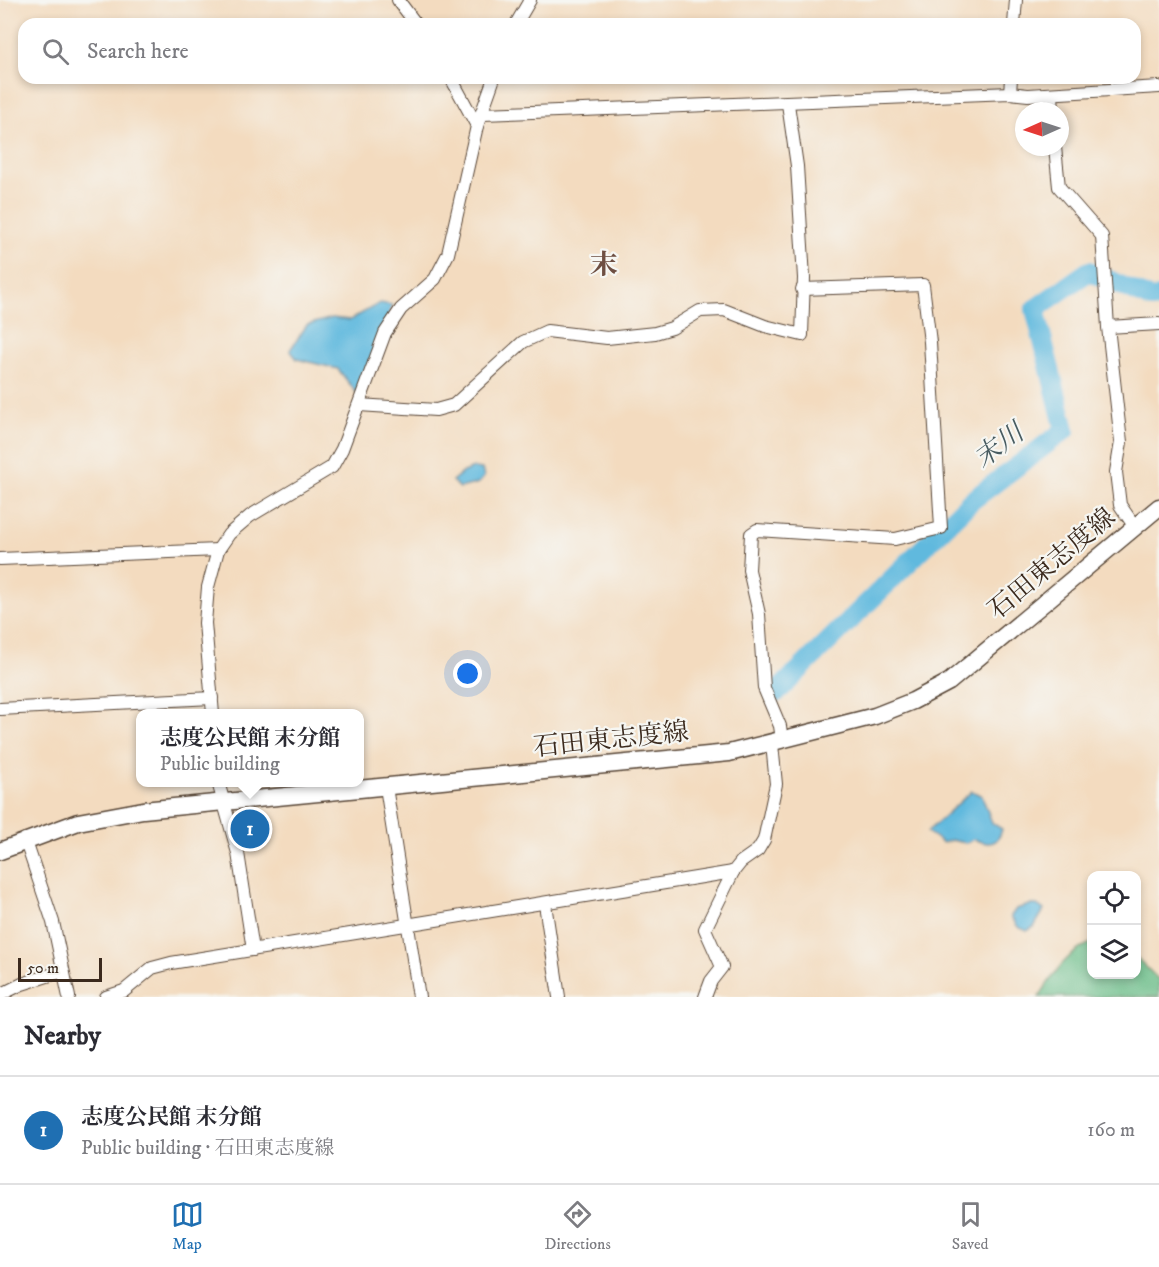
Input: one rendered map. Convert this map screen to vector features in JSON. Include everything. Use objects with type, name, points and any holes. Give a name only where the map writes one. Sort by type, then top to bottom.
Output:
[{"type":"main road","name":"石田東志度線","points":[[0,851],[25,839],[78,822],[143,810],[729,753],[875,716],[913,701],[949,682],[1159,507]]},
{"type":"street","points":[[398,0],[412,18]]},
{"type":"street","points":[[520,18],[530,0]]},
{"type":"street","points":[[1014,18],[1016,0]]},
{"type":"street","points":[[454,84],[477,126]]},
{"type":"street","points":[[213,709],[205,623],[208,587],[218,550],[230,534],[250,516],[332,467],[342,449],[389,325],[401,309],[435,279],[448,255],[477,126],[492,84]]},
{"type":"street","points":[[1010,93],[1011,84]]},
{"type":"street","points":[[483,114],[788,104],[1010,93],[1052,94],[1159,87]]},
{"type":"street","points":[[1052,94],[1052,102]]},
{"type":"street","points":[[358,405],[436,410],[454,405],[523,342],[547,331],[606,338],[655,333],[672,328],[700,312],[724,310],[765,326],[802,335],[797,166],[788,104]]},
{"type":"street","points":[[1056,156],[1059,187],[1102,236],[1108,327],[1121,442],[1116,472],[1120,505],[1135,527]]},
{"type":"street","points":[[705,997],[711,981],[722,967],[705,929],[733,872],[741,862],[758,850],[764,840],[776,784],[777,742],[780,726],[764,688],[759,614],[749,570],[751,534],[757,530],[895,539],[941,528],[930,342],[923,285],[802,290]]},
{"type":"street","points":[[1108,327],[1159,324]]},
{"type":"street","points":[[0,559],[218,550]]},
{"type":"street","points":[[0,709],[212,698]]},
{"type":"street","points":[[219,787],[238,853],[254,950]]},
{"type":"street","points":[[386,788],[419,997]]},
{"type":"street","points":[[25,839],[52,922],[69,997]]},
{"type":"street","points":[[106,997],[124,991],[152,968],[733,872]]},
{"type":"street","points":[[545,904],[559,997]]},
{"type":"street","points":[[0,995],[22,984],[63,971]]},
{"type":"green space","points":[[1087,945],[1087,979],[1141,979],[1141,962],[1159,980],[1159,997],[1039,997],[1067,959]]},
{"type":"water","points":[[380,303],[392,305],[361,399],[338,369],[297,359],[290,350],[307,325],[332,318],[350,320]]},
{"type":"water","points":[[474,468],[482,469],[484,477],[479,483],[460,488],[452,481],[463,472]]},
{"type":"water","points":[[972,791],[982,796],[992,823],[1002,829],[998,839],[992,843],[974,839],[966,843],[951,840],[943,843],[927,832]]},
{"type":"water","points":[[1037,905],[1044,910],[1034,927],[1027,931],[1018,927],[1011,916],[1016,909]]},
{"type":"waterway","name":"末川","points":[[777,692],[971,501],[1065,430],[1035,309],[1089,271],[1151,299],[1159,298]]},
{"type":"place","name":"志度公民館 末分館","points":[[250,829]]},
{"type":"district","name":"末","points":[[604,265]]}]
